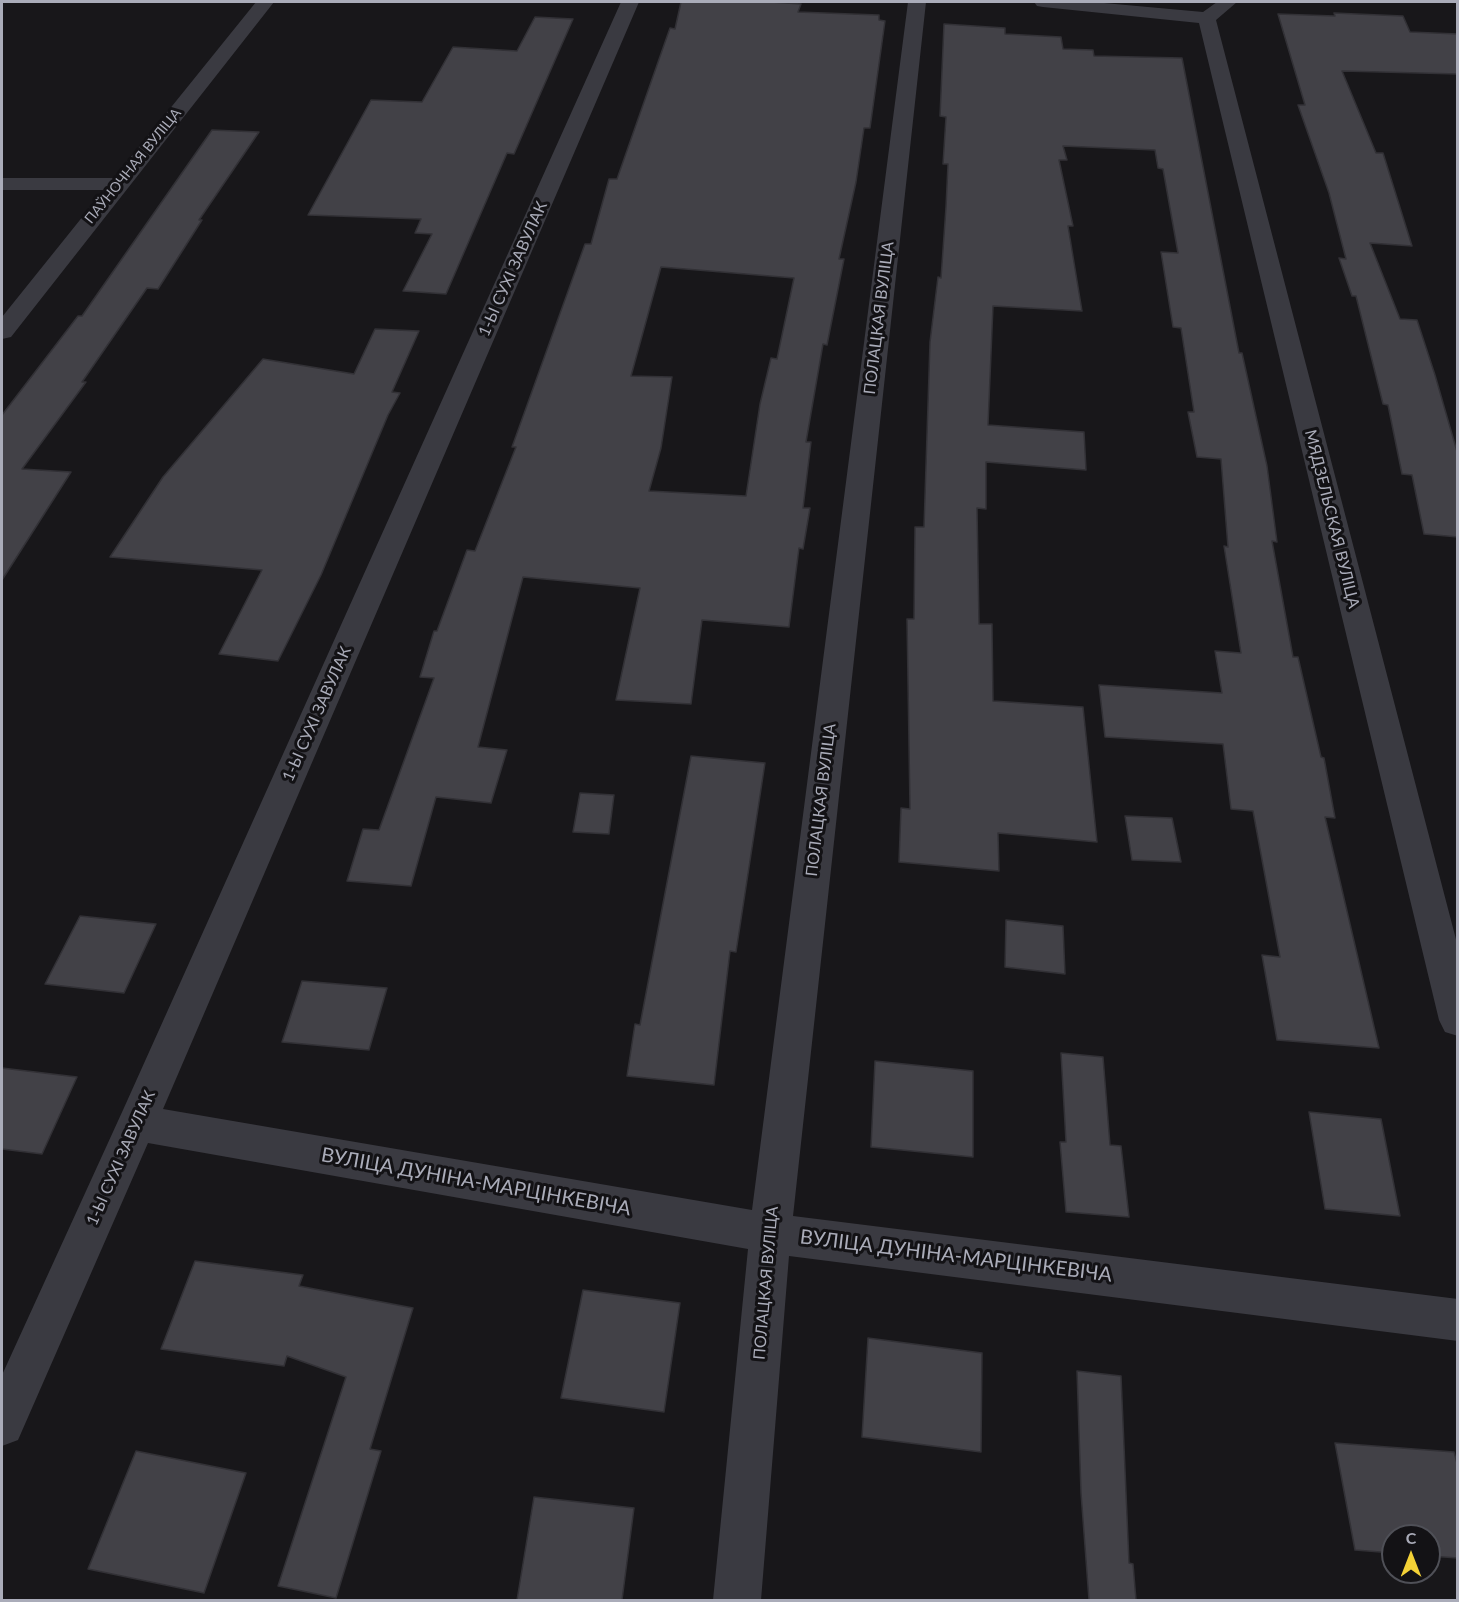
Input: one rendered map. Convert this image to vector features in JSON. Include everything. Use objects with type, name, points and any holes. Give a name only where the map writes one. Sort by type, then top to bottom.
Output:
[{"type":"street","name":"ПАЎНОЧНАЯ ВУЛІЦА","points":[[2,332],[117,184],[266,2]]},
{"type":"street","name":"1-Ы СУХІ ЗАВУЛАК","points":[[2,1424],[137,1123],[630,2]]},
{"type":"street","name":"ПОЛАЦКАЯ ВУЛІЦА","points":[[737,1600],[770,1233],[917,2]]},
{"type":"street","points":[[1043,2],[1172,14],[1218,10]]},
{"type":"street","points":[[1145,2],[1172,14]]},
{"type":"street","name":"МЯДЗЕЛЬСКАЯ ВУЛІЦА","points":[[1218,10],[1458,1020]]},
{"type":"street","points":[[2,184],[117,184]]},
{"type":"street","name":"ВУЛІЦА ДУНІНА-МАРЦІНКЕВІЧА","points":[[137,1123],[770,1233],[1458,1320]]},
{"type":"building","points":[[681,2],[801,4],[798,12],[879,15],[879,20],[885,21],[870,128],[864,128],[856,182],[839,259],[844,259],[827,345],[823,344],[806,442],[811,442],[803,508],[810,508],[803,549],[799,548],[789,627],[702,620],[691,704],[616,700],[640,588],[523,577],[478,747],[507,750],[491,803],[436,797],[411,886],[347,881],[363,829],[379,830],[434,678],[420,677],[434,631],[437,631],[467,550],[475,551],[516,447],[512,447],[585,244],[591,244],[609,179],[617,179],[670,28],[675,29]],"holes":[[[661,267],[794,278],[777,359],[771,358],[760,404],[746,496],[649,491],[661,448],[672,377],[631,376]]]},
{"type":"building","points":[[1334,13],[1403,16],[1410,32],[1458,34],[1458,74],[1342,71],[1376,153],[1383,153],[1412,246],[1370,243],[1400,319],[1417,320],[1435,375],[1458,455],[1458,537],[1424,534],[1412,475],[1402,474],[1388,405],[1383,404],[1356,296],[1352,296],[1339,258],[1346,259],[1329,193],[1298,105],[1305,105],[1278,14],[1335,16]]},
{"type":"building","points":[[535,17],[573,19],[514,154],[507,153],[446,294],[403,291],[432,234],[415,233],[421,219],[308,215],[371,100],[422,102],[453,47],[517,51]]},
{"type":"building","points":[[944,24],[1005,28],[1005,34],[1061,37],[1063,49],[1093,50],[1094,56],[1182,58],[1239,353],[1242,353],[1267,466],[1277,542],[1272,541],[1293,657],[1298,657],[1321,757],[1324,758],[1335,818],[1325,817],[1379,1048],[1277,1040],[1262,955],[1280,957],[1253,811],[1231,809],[1223,744],[1105,737],[1099,685],[1222,693],[1215,651],[1241,653],[1224,546],[1228,547],[1221,459],[1197,457],[1188,412],[1194,412],[1181,328],[1173,327],[1161,252],[1178,253],[1163,169],[1158,168],[1155,150],[1063,146],[1067,160],[1059,160],[1073,226],[1068,226],[1082,311],[993,306],[988,425],[1084,432],[1086,470],[986,462],[986,509],[977,508],[979,624],[992,624],[993,701],[1083,707],[1097,842],[998,833],[999,871],[899,862],[901,808],[910,809],[907,619],[914,619],[915,527],[924,527],[930,342],[938,277],[941,278],[946,207],[948,164],[943,164],[946,117],[940,116]]},
{"type":"building","points":[[212,130],[259,132],[199,220],[202,220],[158,289],[147,288],[82,382],[86,382],[22,469],[71,472],[2,580],[2,415],[78,316],[82,316]]},
{"type":"building","points":[[375,329],[419,331],[392,392],[400,393],[388,415],[321,575],[278,661],[219,654],[262,570],[110,557],[163,477],[263,359],[354,374]]},
{"type":"building","points":[[691,756],[765,763],[736,952],[730,951],[714,1085],[627,1076],[635,1024],[640,1025]]},
{"type":"building","points":[[580,793],[614,795],[609,834],[573,832]]},
{"type":"building","points":[[1125,816],[1172,818],[1181,862],[1132,860]]},
{"type":"building","points":[[80,916],[156,924],[124,993],[45,984]]},
{"type":"building","points":[[1006,920],[1063,926],[1065,974],[1005,967]]},
{"type":"building","points":[[302,981],[387,988],[369,1050],[282,1042]]},
{"type":"building","points":[[1061,1053],[1103,1057],[1110,1145],[1121,1146],[1129,1217],[1066,1212],[1060,1142],[1066,1142]]},
{"type":"building","points":[[875,1061],[973,1071],[973,1157],[871,1147]]},
{"type":"building","points":[[2,1068],[77,1077],[42,1154],[2,1149]]},
{"type":"building","points":[[1309,1112],[1381,1119],[1400,1216],[1325,1209]]},
{"type":"building","points":[[195,1261],[303,1275],[299,1286],[413,1308],[370,1449],[381,1451],[336,1598],[278,1586],[346,1377],[287,1356],[284,1366],[161,1349]]},
{"type":"building","points":[[583,1290],[680,1303],[664,1412],[561,1398]]},
{"type":"building","points":[[868,1338],[982,1353],[981,1452],[862,1437]]},
{"type":"building","points":[[1077,1371],[1121,1376],[1129,1563],[1133,1564],[1136,1600],[1089,1600],[1081,1493]]},
{"type":"building","points":[[1335,1443],[1454,1452],[1458,1467],[1458,1558],[1441,1557],[1441,1524],[1381,1524],[1381,1552],[1355,1550]]},
{"type":"building","points":[[136,1451],[246,1473],[204,1593],[88,1569]]},
{"type":"building","points":[[534,1497],[634,1508],[622,1600],[517,1600]]}]
